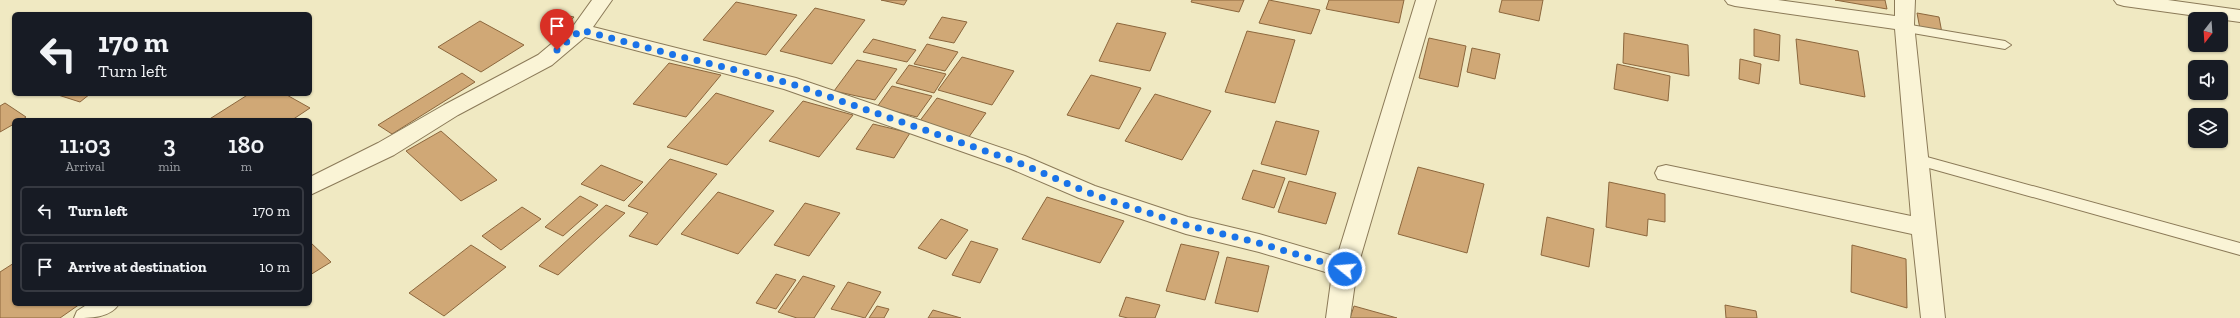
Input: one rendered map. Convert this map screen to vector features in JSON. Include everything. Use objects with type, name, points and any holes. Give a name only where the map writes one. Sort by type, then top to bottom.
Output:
[{"type":"street","points":[[312,186],[386,149],[451,110],[544,60],[581,30],[602,0]]},
{"type":"street","points":[[1338,318],[1345,269],[1426,0]]},
{"type":"street","points":[[1735,0],[1904,26]]},
{"type":"street","points":[[1905,0],[1904,26],[1922,227],[1933,318]]},
{"type":"street","points":[[2124,0],[2240,16]]},
{"type":"street","points":[[581,30],[678,56],[789,83],[1017,162],[1095,195],[1186,225],[1259,243],[1345,269]]},
{"type":"street","points":[[1666,173],[1922,227]]},
{"type":"street","points":[[86,318],[104,306]]},
{"type":"lane","points":[[1904,26],[2005,45]]},
{"type":"lane","points":[[1916,159],[2240,249]]},
{"type":"building","points":[[881,0],[907,0],[904,5]]},
{"type":"building","points":[[1192,0],[1244,0],[1239,12],[1191,2]]},
{"type":"building","points":[[1269,0],[1320,10],[1311,34],[1259,23]]},
{"type":"building","points":[[1329,0],[1404,0],[1399,23],[1326,9]]},
{"type":"building","points":[[1502,0],[1543,0],[1539,21],[1499,12]]},
{"type":"building","points":[[1835,0],[1885,0],[1887,9]]},
{"type":"building","points":[[736,2],[797,15],[766,55],[703,40]]},
{"type":"building","points":[[815,8],[865,20],[832,64],[780,51]]},
{"type":"building","points":[[555,13],[574,17],[563,29],[544,25]]},
{"type":"building","points":[[1917,13],[1939,17],[1942,33],[1920,29]]},
{"type":"building","points":[[942,17],[967,22],[954,43],[929,38]]},
{"type":"building","points":[[480,21],[524,45],[481,72],[438,47]]},
{"type":"building","points":[[1117,23],[1166,33],[1150,71],[1099,61]]},
{"type":"building","points":[[1754,29],[1780,35],[1779,61],[1754,56]]},
{"type":"building","points":[[1247,31],[1295,40],[1275,103],[1225,92]]},
{"type":"building","points":[[1624,33],[1688,45],[1689,76],[1623,63]]},
{"type":"building","points":[[1429,38],[1466,46],[1458,87],[1419,78]]},
{"type":"building","points":[[873,39],[916,50],[907,62],[863,52]]},
{"type":"building","points":[[1796,39],[1858,51],[1865,97],[1800,84]]},
{"type":"building","points":[[927,44],[958,52],[945,71],[914,64]]},
{"type":"building","points":[[1472,48],[1500,54],[1495,79],[1467,72]]},
{"type":"building","points":[[962,57],[1014,71],[992,105],[938,90]]},
{"type":"building","points":[[1740,59],[1761,64],[1759,84],[1739,79]]},
{"type":"building","points":[[857,60],[897,69],[875,100],[834,91]]},
{"type":"building","points":[[669,63],[721,75],[686,117],[633,104]]},
{"type":"building","points":[[1617,64],[1670,76],[1668,101],[1614,89]]},
{"type":"building","points":[[909,65],[946,74],[934,93],[896,83]]},
{"type":"building","points":[[462,73],[475,82],[392,134],[378,125]]},
{"type":"building","points":[[1091,75],[1141,88],[1119,129],[1067,115]]},
{"type":"building","points":[[892,86],[932,96],[917,117],[877,107]]},
{"type":"building","points":[[716,93],[774,111],[727,165],[667,147]]},
{"type":"building","points":[[1155,94],[1211,111],[1182,160],[1125,141]]},
{"type":"building","points":[[61,96],[88,96],[80,102]]},
{"type":"building","points":[[246,96],[289,96],[310,108],[295,118],[211,118]]},
{"type":"building","points":[[937,98],[986,113],[966,141],[916,126]]},
{"type":"building","points":[[803,101],[853,115],[819,157],[769,141]]},
{"type":"building","points":[[5,103],[26,117],[12,118],[12,125],[0,132],[0,106]]},
{"type":"building","points":[[1276,121],[1319,131],[1306,175],[1261,164]]},
{"type":"building","points":[[873,124],[910,133],[894,158],[856,149]]},
{"type":"building","points":[[441,131],[497,180],[461,201],[406,151]]},
{"type":"building","points":[[670,159],[717,174],[657,245],[629,236],[648,213],[628,206]]},
{"type":"building","points":[[601,165],[643,182],[624,201],[581,184]]},
{"type":"building","points":[[1418,167],[1484,184],[1467,253],[1398,234]]},
{"type":"building","points":[[1253,170],[1285,178],[1274,208],[1242,199]]},
{"type":"building","points":[[1289,181],[1336,193],[1326,224],[1278,212]]},
{"type":"building","points":[[1609,182],[1665,194],[1665,222],[1648,219],[1647,236],[1606,227]]},
{"type":"building","points":[[718,192],[774,211],[738,254],[681,234]]},
{"type":"building","points":[[580,196],[598,205],[563,236],[545,227]]},
{"type":"building","points":[[1047,197],[1124,221],[1100,263],[1022,239]]},
{"type":"building","points":[[805,203],[840,213],[809,256],[774,245]]},
{"type":"building","points":[[606,205],[625,213],[558,275],[539,266]]},
{"type":"building","points":[[522,207],[541,219],[501,250],[482,236]]},
{"type":"building","points":[[1547,217],[1594,229],[1589,267],[1541,255]]},
{"type":"building","points":[[941,219],[968,230],[946,259],[918,248]]},
{"type":"building","points":[[971,241],[998,249],[980,283],[952,275]]},
{"type":"building","points":[[312,244],[331,262],[312,274]]},
{"type":"building","points":[[1181,244],[1219,252],[1205,300],[1166,291]]},
{"type":"building","points":[[471,245],[506,267],[444,316],[409,293]]},
{"type":"building","points":[[1852,245],[1906,259],[1907,308],[1851,292]]},
{"type":"building","points":[[1227,257],[1269,266],[1258,312],[1215,303]]},
{"type":"building","points":[[12,264],[12,306],[77,306],[60,318],[0,318],[0,272]]},
{"type":"building","points":[[776,274],[796,280],[776,309],[756,303]]},
{"type":"building","points":[[803,276],[835,286],[814,318],[797,318],[778,312]]},
{"type":"building","points":[[848,282],[881,292],[865,318],[831,309]]},
{"type":"building","points":[[1126,297],[1160,305],[1155,318],[1128,318],[1119,316]]},
{"type":"building","points":[[1725,305],[1756,311],[1757,318],[1726,318]]},
{"type":"building","points":[[877,306],[889,309],[884,318],[869,318]]},
{"type":"building","points":[[1354,306],[1397,318],[1350,318]]},
{"type":"building","points":[[933,310],[961,318],[928,318]]},
{"type":"route","points":[[557,50],[581,30],[678,56],[789,83],[932,134],[1017,162],[1087,192],[1115,202],[1186,225],[1259,243],[1345,269]]}]
